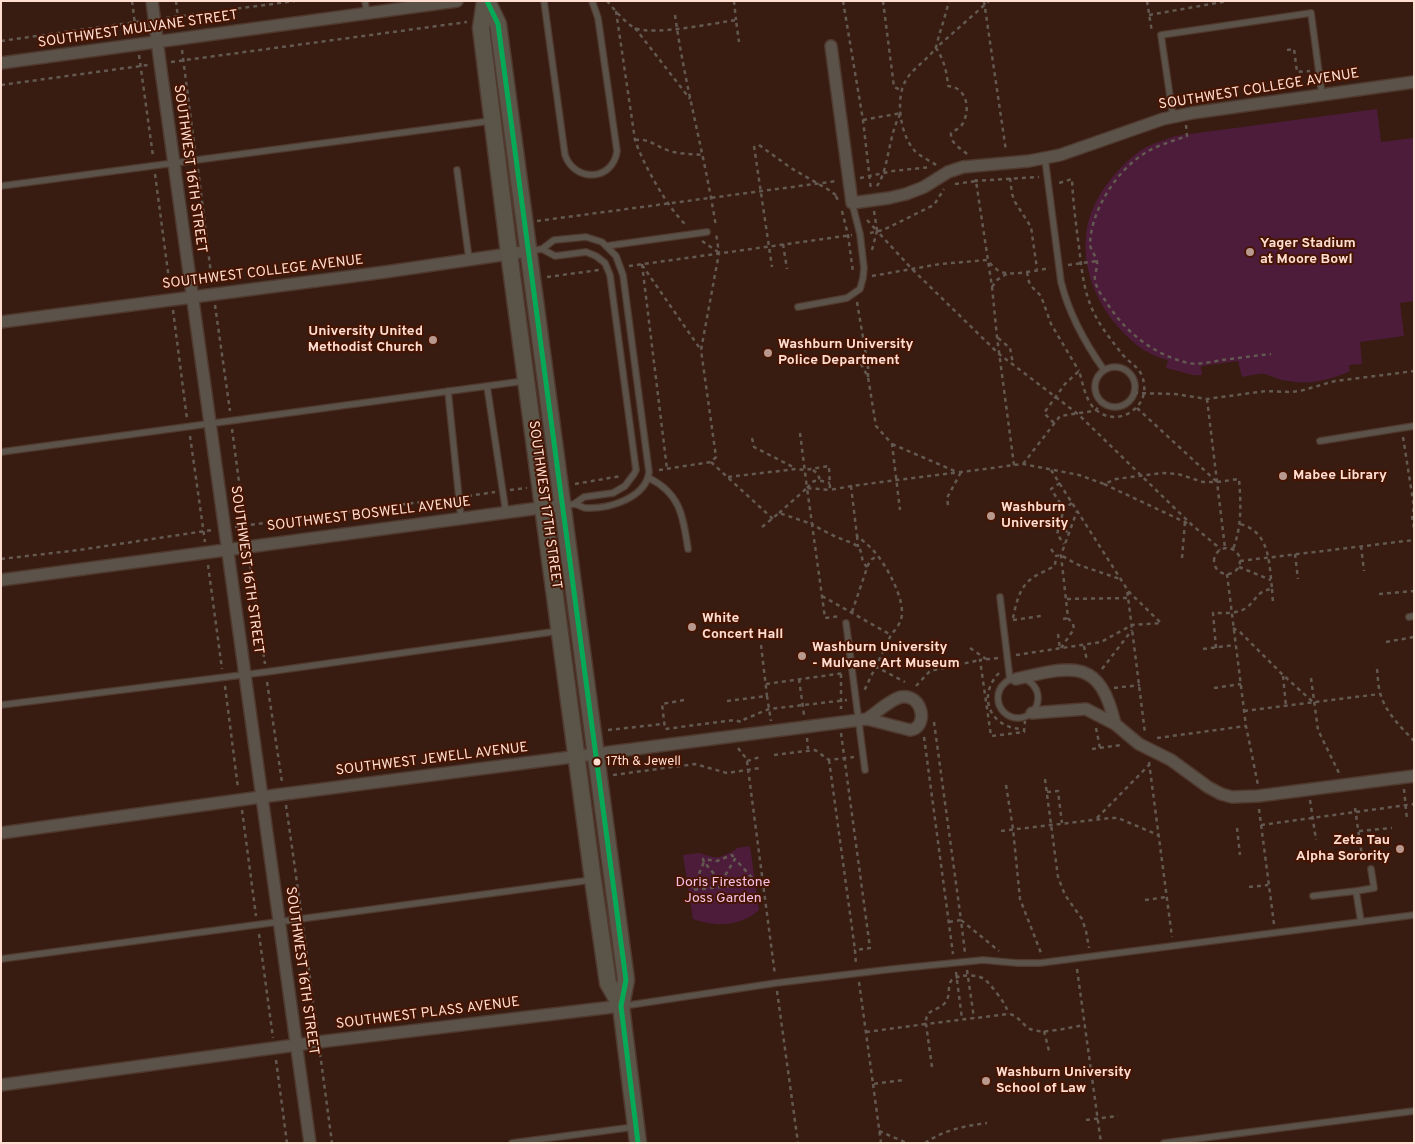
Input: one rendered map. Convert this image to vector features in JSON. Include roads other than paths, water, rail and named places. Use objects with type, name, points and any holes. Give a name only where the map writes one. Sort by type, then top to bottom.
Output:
[{"type":"main road","name":"SOUTHWEST 17TH STREET","points":[[486,1],[480,28],[509,253],[608,983],[620,1006],[637,1135]]},
{"type":"main road","name":"SOUTHWEST 17TH STREET","points":[[486,1],[498,24],[525,223],[535,250],[559,483],[568,505],[595,754],[626,980],[620,1006]]},
{"type":"street","name":"SOUTHWEST 16TH STREET","points":[[152,1],[310,1143]]},
{"type":"street","name":"SOUTHWEST MULVANE STREET","points":[[1,63],[457,1]]},
{"type":"street","points":[[831,46],[852,205]]},
{"type":"street","name":"SOUTHWEST COLLEGE AVENUE","points":[[852,205],[906,194],[948,172],[963,168],[1007,158],[1045,158],[1060,155],[1163,119],[1414,82]]},
{"type":"street","name":"SOUTHWEST COLLEGE AVENUE","points":[[1,322],[385,272],[535,250]]},
{"type":"street","name":"SOUTHWEST BOSWELL AVENUE","points":[[1,580],[568,505]]},
{"type":"street","points":[[1013,679],[1044,672],[1074,669],[1084,672],[1094,678],[1103,689],[1115,724]]},
{"type":"street","points":[[1028,715],[1086,708],[1115,724],[1138,744],[1171,760],[1202,784],[1221,794],[1232,797],[1244,798],[1408,776]]},
{"type":"street","name":"SOUTHWEST JEWELL AVENUE","points":[[1,833],[261,797],[863,719]]},
{"type":"street","name":"SOUTHWEST PLASS AVENUE","points":[[1,1085],[318,1042],[620,1006]]},
{"type":"lane","points":[[365,1],[366,14]]},
{"type":"lane","points":[[544,1],[565,155],[569,164],[576,171],[590,175],[599,174],[608,169],[613,163],[617,152],[598,18],[592,1]]},
{"type":"lane","points":[[1173,117],[1161,35],[1311,13],[1322,95]]},
{"type":"lane","points":[[1,186],[492,121]]},
{"type":"lane","points":[[1045,158],[1065,298],[1071,314],[1104,370]]},
{"type":"lane","points":[[458,170],[469,259]]},
{"type":"lane","points":[[798,307],[847,298],[860,289],[864,268],[860,234],[852,205]]},
{"type":"lane","points":[[606,246],[707,232]]},
{"type":"lane","points":[[535,250],[554,240],[586,237],[602,242],[616,256],[623,275],[649,475],[644,486],[634,495],[618,504],[585,508],[568,505]]},
{"type":"lane","points":[[535,250],[555,256],[586,252],[596,256],[605,263],[610,275],[636,470],[626,486],[613,493],[584,497],[568,505]]},
{"type":"lane","points":[[1120,367],[1129,372],[1134,382],[1134,393],[1127,403],[1119,406],[1110,406],[1102,402],[1097,395],[1095,386],[1098,377],[1104,370],[1120,367]]},
{"type":"lane","points":[[1,452],[527,381]]},
{"type":"lane","points":[[487,386],[506,513]]},
{"type":"lane","points":[[448,391],[461,518]]},
{"type":"lane","points":[[1320,441],[1414,426]]},
{"type":"lane","points":[[649,475],[665,488],[676,501],[682,516],[688,549]]},
{"type":"lane","points":[[1000,597],[1013,679]]},
{"type":"lane","points":[[846,623],[856,699],[863,719],[865,770]]},
{"type":"lane","points":[[1,706],[561,631]]},
{"type":"lane","points":[[1013,679],[1023,679],[1029,682],[1035,689],[1038,696],[1036,706],[1028,715],[1016,718],[1010,717],[1001,709],[998,702],[998,694],[1003,685],[1013,679]]},
{"type":"lane","points":[[1313,896],[1374,888],[1372,869]]},
{"type":"lane","points":[[1,959],[594,880]]},
{"type":"lane","points":[[1356,890],[1361,922]]},
{"type":"lane","points":[[620,1006],[857,973],[983,960],[1040,963],[1414,915]]},
{"type":"lane","points":[[1164,1143],[1414,1111]]},
{"type":"lane","points":[[512,1143],[637,1135]]},
{"type":"place","name":"Yager Stadium at Moore Bowl","points":[[1250,252]]},
{"type":"place","name":"University United Methodist Church","points":[[433,340]]},
{"type":"place","name":"Washburn University Police Department","points":[[768,353]]},
{"type":"place","name":"Mabee Library","points":[[1283,476]]},
{"type":"place","name":"Washburn University","points":[[991,516]]},
{"type":"place","name":"White Concert Hall","points":[[692,627]]},
{"type":"place","name":"Washburn University - Mulvane Art Museum","points":[[802,656]]},
{"type":"place","name":"17th & Jewell","points":[[597,762]]},
{"type":"place","name":"Zeta Tau Alpha Sorority","points":[[1400,849]]},
{"type":"place","name":"Washburn University School of Law","points":[[986,1081]]},
{"type":"park label","name":"Doris Firestone Joss Garden","points":[[723,892]]}]
